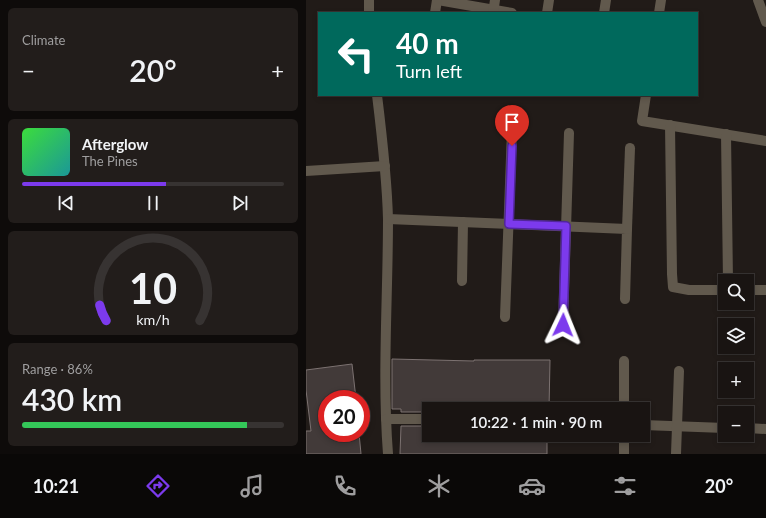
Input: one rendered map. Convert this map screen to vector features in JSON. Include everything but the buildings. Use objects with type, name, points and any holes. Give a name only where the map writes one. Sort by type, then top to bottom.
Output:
[{"type":"street","points":[[369,0],[369,12]]},
{"type":"street","points":[[434,12],[438,0],[494,8],[508,12]]},
{"type":"street","points":[[547,12],[549,0]]},
{"type":"street","points":[[604,12],[606,0]]},
{"type":"street","points":[[659,12],[662,0]]},
{"type":"street","points":[[758,0],[766,22]]},
{"type":"street","points":[[377,96],[385,166],[388,219],[386,419],[388,454]]},
{"type":"street","points":[[646,96],[642,121],[766,141]]},
{"type":"street","points":[[670,125],[673,287],[689,290],[718,290]]},
{"type":"street","points":[[506,317],[512,130]]},
{"type":"street","points":[[563,325],[570,133]]},
{"type":"street","points":[[726,134],[728,274]]},
{"type":"street","points":[[625,299],[630,148]]},
{"type":"street","points":[[306,171],[385,166]]},
{"type":"street","points":[[388,219],[627,229]]},
{"type":"street","points":[[462,281],[467,222]]},
{"type":"street","points":[[754,290],[766,290]]},
{"type":"street","points":[[624,361],[624,402]]},
{"type":"street","points":[[676,454],[679,371]]},
{"type":"street","points":[[386,419],[422,419]]},
{"type":"street","points":[[650,425],[718,428]]},
{"type":"street","points":[[754,428],[766,429]]},
{"type":"street","points":[[624,442],[624,454]]},
{"type":"route","points":[[512,146],[509,224],[566,226],[563,325]]}]
